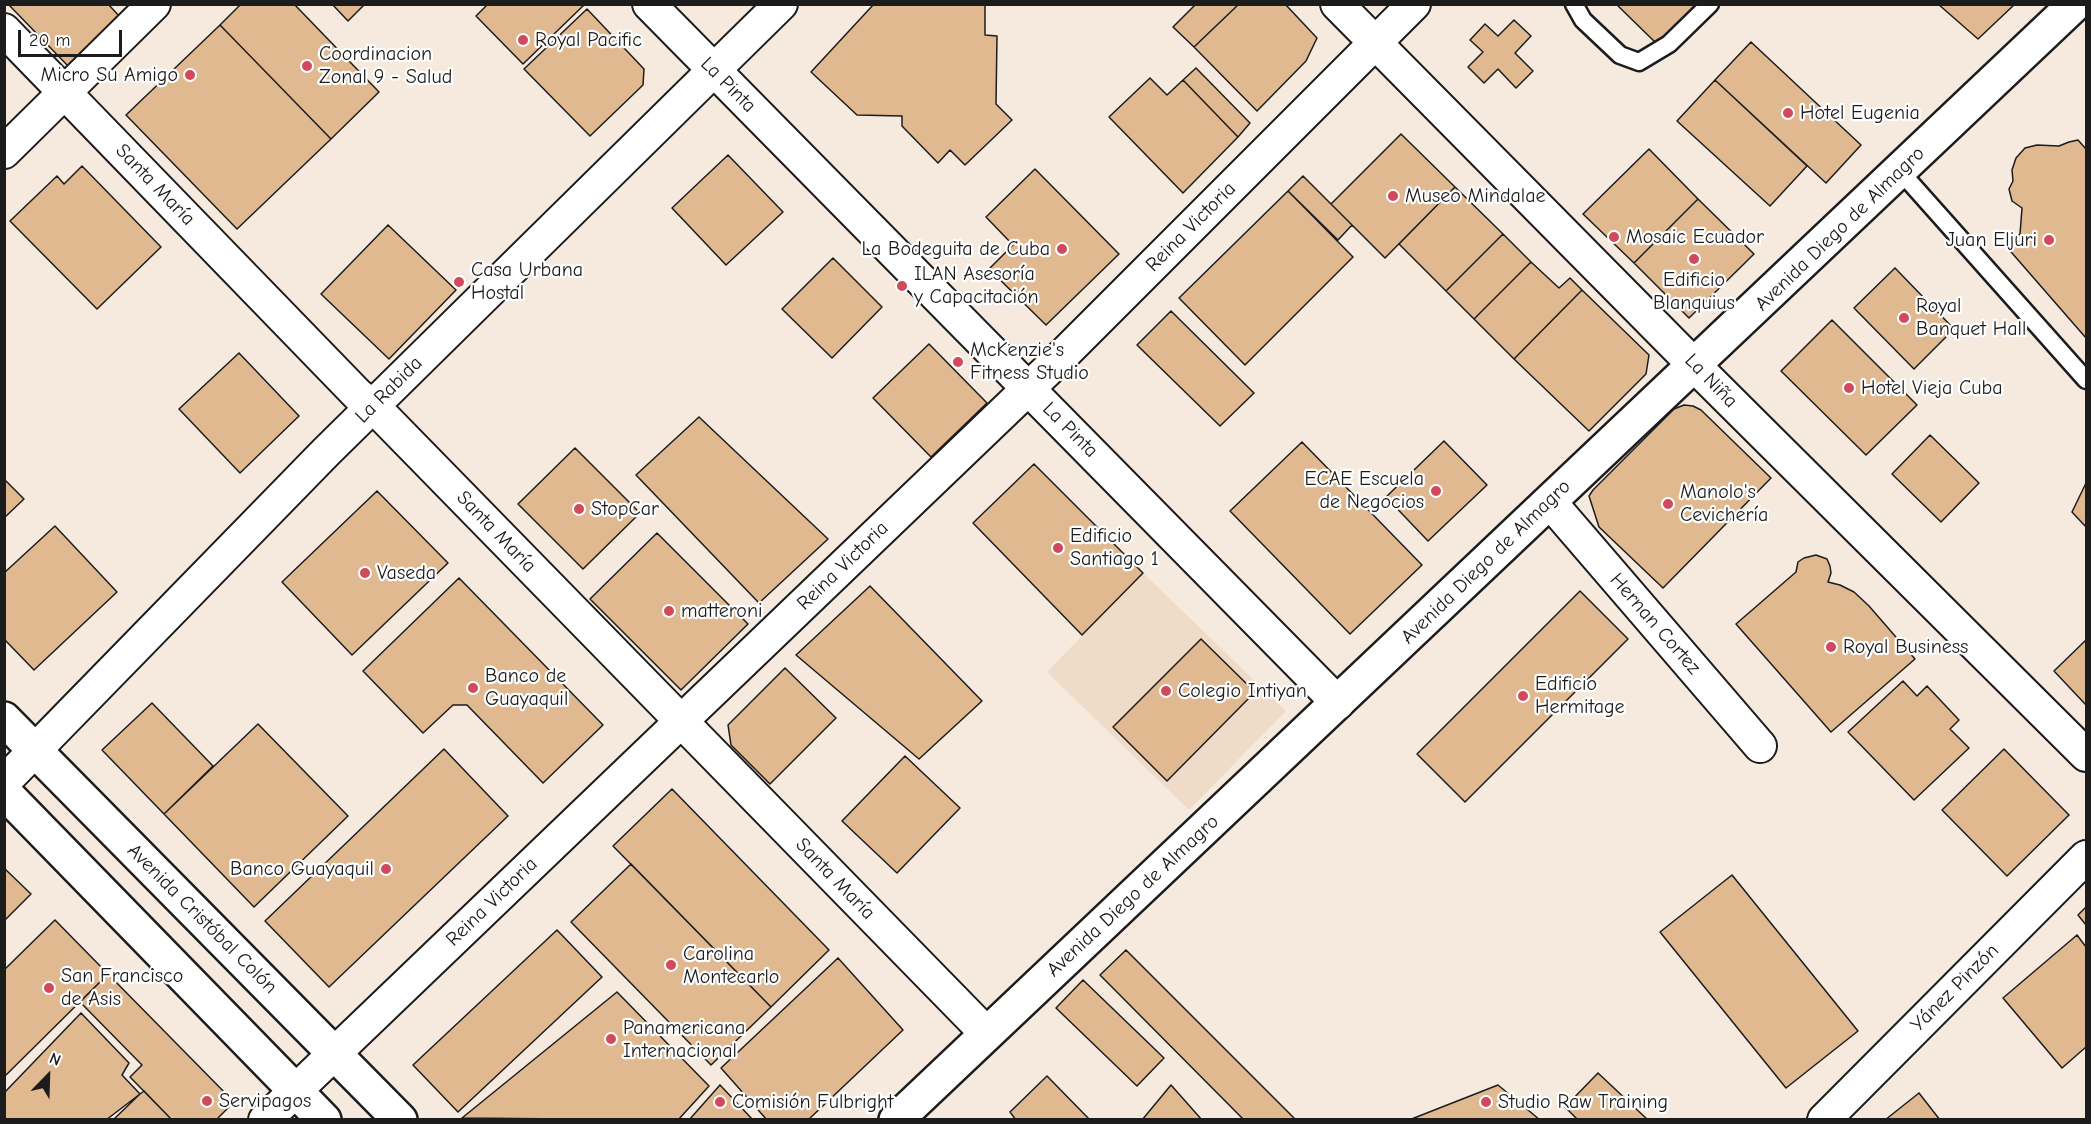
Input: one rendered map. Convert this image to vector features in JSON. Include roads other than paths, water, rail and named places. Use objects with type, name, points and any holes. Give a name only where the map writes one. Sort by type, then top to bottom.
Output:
[{"type":"street","points":[[4,152],[154,4]]},
{"type":"street","name":"La Pinta","points":[[649,4],[1338,703]]},
{"type":"street","name":"La Rabida","points":[[4,782],[373,406],[781,4]]},
{"type":"street","name":"La Niña","points":[[1337,4],[1375,45],[2086,755]]},
{"type":"street","name":"Reina Victoria","points":[[265,1119],[1028,388],[1414,4]]},
{"type":"street","name":"Avenida Diego de Almagro","points":[[896,1119],[2075,4]]},
{"type":"street","name":"Santa María","points":[[4,30],[358,395],[373,406],[987,1034]]},
{"type":"street","name":"Hernan Cortez","points":[[1550,501],[1760,746]]},
{"type":"street","name":"Avenida Cristóbal Colón","points":[[4,719],[400,1119]]},
{"type":"street","points":[[4,792],[324,1119]]},
{"type":"street","name":"Yánez Pinzón","points":[[1824,1119],[2086,857]]},
{"type":"lane","points":[[1575,4],[1583,20],[1620,55],[1638,62],[1669,45],[1710,4]]},
{"type":"lane","points":[[1900,171],[2086,380]]},
{"type":"place","name":"Royal Pacific","points":[[523,40]]},
{"type":"place","name":"Coordinacion Zonal 9 - Salud","points":[[307,66]]},
{"type":"place","name":"Micro Su Amigo","points":[[190,75]]},
{"type":"place","name":"Hotel Eugenia","points":[[1788,113]]},
{"type":"place","name":"Museo Mindalae","points":[[1393,196]]},
{"type":"place","name":"Mosaic Ecuador","points":[[1614,237]]},
{"type":"place","name":"Juan Eljuri","points":[[2049,240]]},
{"type":"place","name":"La Bodeguita de Cuba","points":[[1062,249]]},
{"type":"place","name":"Edificio Blanquius","points":[[1694,259]]},
{"type":"place","name":"Casa Urbana Hostal","points":[[459,282]]},
{"type":"place","name":"ILAN Asesoría y Capacitación","points":[[902,286]]},
{"type":"place","name":"Royal Banquet Hall","points":[[1904,318]]},
{"type":"place","name":"McKenzie's Fitness Studio","points":[[958,362]]},
{"type":"place","name":"Hotel Vieja Cuba","points":[[1849,388]]},
{"type":"place","name":"ECAE Escuela de Negocios","points":[[1436,491]]},
{"type":"place","name":"Manolo's Cevichería","points":[[1668,504]]},
{"type":"place","name":"StopCar","points":[[579,509]]},
{"type":"place","name":"Edificio Santiago 1","points":[[1058,548]]},
{"type":"place","name":"Vaseda","points":[[365,573]]},
{"type":"place","name":"matteroni","points":[[669,611]]},
{"type":"place","name":"Royal Business","points":[[1831,647]]},
{"type":"place","name":"Banco de Guayaquil","points":[[473,688]]},
{"type":"place","name":"Colegio Intiyan","points":[[1166,691]]},
{"type":"place","name":"Edificio Hermitage","points":[[1523,696]]},
{"type":"place","name":"Banco Guayaquil","points":[[386,869]]},
{"type":"place","name":"Carolina Montecarlo","points":[[671,965]]},
{"type":"place","name":"San Francisco de Asis","points":[[49,988]]},
{"type":"place","name":"Panamericana Internacional","points":[[611,1039]]},
{"type":"place","name":"Servipagos","points":[[207,1101]]},
{"type":"place","name":"Comisión Fulbright","points":[[720,1102]]},
{"type":"place","name":"Studio Raw Training","points":[[1486,1102]]}]
